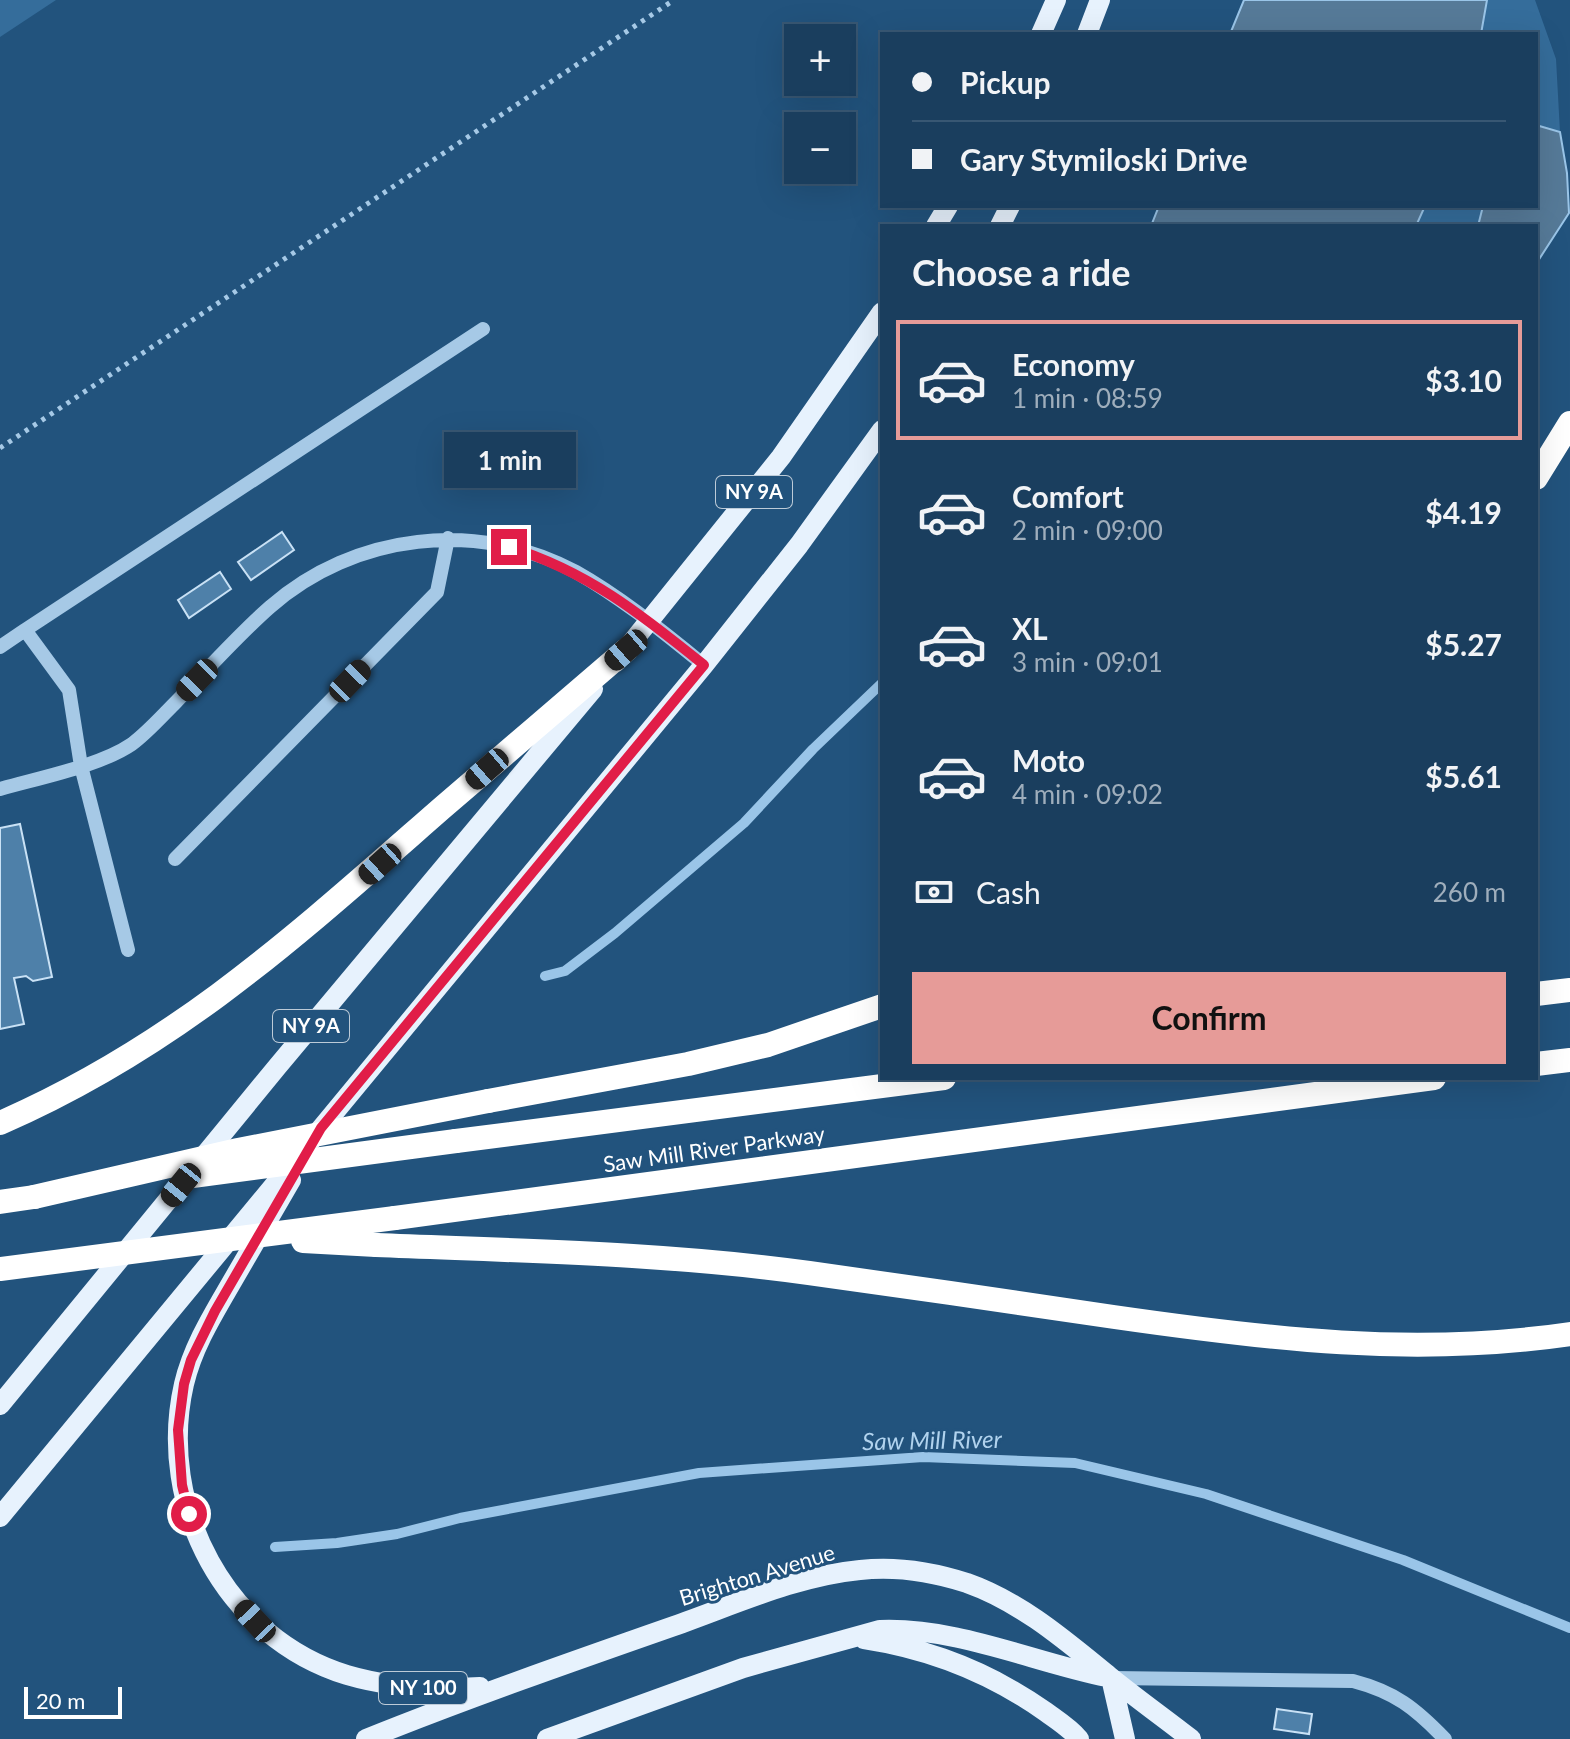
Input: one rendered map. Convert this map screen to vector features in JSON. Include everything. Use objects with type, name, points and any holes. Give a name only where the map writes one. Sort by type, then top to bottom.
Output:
[{"type":"highway","points":[[1538,475],[1570,423]]},
{"type":"highway","points":[[0,1123],[69,1092],[131,1056],[194,1015],[258,967],[346,895],[626,650]]},
{"type":"highway","points":[[1538,994],[1570,990]]},
{"type":"highway","points":[[34,1197],[238,1150],[688,1064],[768,1045],[880,1007]]},
{"type":"highway","points":[[1538,1064],[1570,1060]]},
{"type":"highway","name":"Saw Mill River Parkway","points":[[0,1202],[929,1080]]},
{"type":"highway","name":"Saw Mill River Parkway","points":[[0,1269],[1419,1080]]},
{"type":"highway","points":[[237,1239],[626,1256],[743,1265],[1318,1343],[1452,1345],[1570,1334]]},
{"type":"main road","points":[[1042,32],[1056,0]]},
{"type":"main road","points":[[1088,32],[1100,0]]},
{"type":"main road","name":"NY 9A","points":[[0,1405],[277,1067],[650,621],[781,457],[880,315]]},
{"type":"main road","name":"NY 9A","points":[[0,1517],[704,665],[799,545],[880,433]]},
{"type":"main road","name":"NY 100","points":[[321,1128],[215,1311],[191,1360],[180,1406],[178,1457],[182,1485],[200,1545],[215,1573],[255,1621],[311,1660],[346,1674],[402,1686],[448,1689],[509,1682],[539,1674]]},
{"type":"main road","name":"Brighton Avenue","points":[[539,1674],[810,1579],[880,1568],[923,1572],[947,1577],[991,1594],[1041,1624],[1191,1739]]},
{"type":"main road","points":[[547,1739],[743,1668],[889,1629],[937,1634],[1111,1678],[1125,1739]]},
{"type":"main road","points":[[852,1637],[886,1642],[941,1657],[998,1681],[1079,1739]]},
{"type":"main road","points":[[366,1739],[539,1674]]},
{"type":"lane","points":[[0,647],[483,329]]},
{"type":"lane","points":[[175,859],[437,592],[448,538]]},
{"type":"lane","points":[[0,789],[81,766],[131,744],[272,605],[320,572],[352,557],[419,540],[448,538],[509,547],[545,558],[575,572],[650,621],[704,665]]},
{"type":"lane","points":[[25,630],[69,690],[81,766],[128,950]]},
{"type":"lane","points":[[1111,1678],[1353,1681],[1382,1689],[1416,1709],[1445,1739]]},
{"type":"path","points":[[0,448],[674,0]]},
{"type":"shaded area","points":[[0,0],[56,0],[0,37]]},
{"type":"shaded area","points":[[1244,0],[1487,0],[1481,32],[1231,32]]},
{"type":"shaded area","points":[[1487,0],[1535,0],[1556,59],[1560,132],[1538,126],[1538,32],[1481,32]]},
{"type":"shaded area","points":[[1538,126],[1560,132],[1567,173],[1569,213],[1538,261],[1538,224],[1478,224],[1482,208],[1538,208]]},
{"type":"shaded area","points":[[1158,208],[1424,208],[1417,224],[1152,224]]},
{"type":"shaded area","points":[[1424,208],[1482,208],[1478,224],[1417,224]]},
{"type":"building","points":[[282,532],[294,550],[251,580],[238,562]]},
{"type":"building","points":[[220,572],[231,589],[189,618],[178,600]]},
{"type":"building","points":[[20,824],[52,977],[33,981],[26,976],[14,978],[24,1024],[0,1029],[0,828]]},
{"type":"building","points":[[1277,1709],[1312,1714],[1309,1734],[1274,1729]]},
{"type":"waterway","points":[[545,976],[565,971],[615,933],[744,823],[813,749],[880,685]]},
{"type":"waterway","name":"Saw Mill River","points":[[275,1547],[337,1543],[397,1534],[460,1518],[699,1473],[923,1457],[1075,1463],[1206,1494],[1403,1560],[1570,1628]]},
{"type":"route","points":[[189,1514],[178,1457],[178,1430],[184,1384],[191,1360],[215,1311],[321,1128],[704,665],[650,621],[600,587],[545,558],[509,547]]}]
